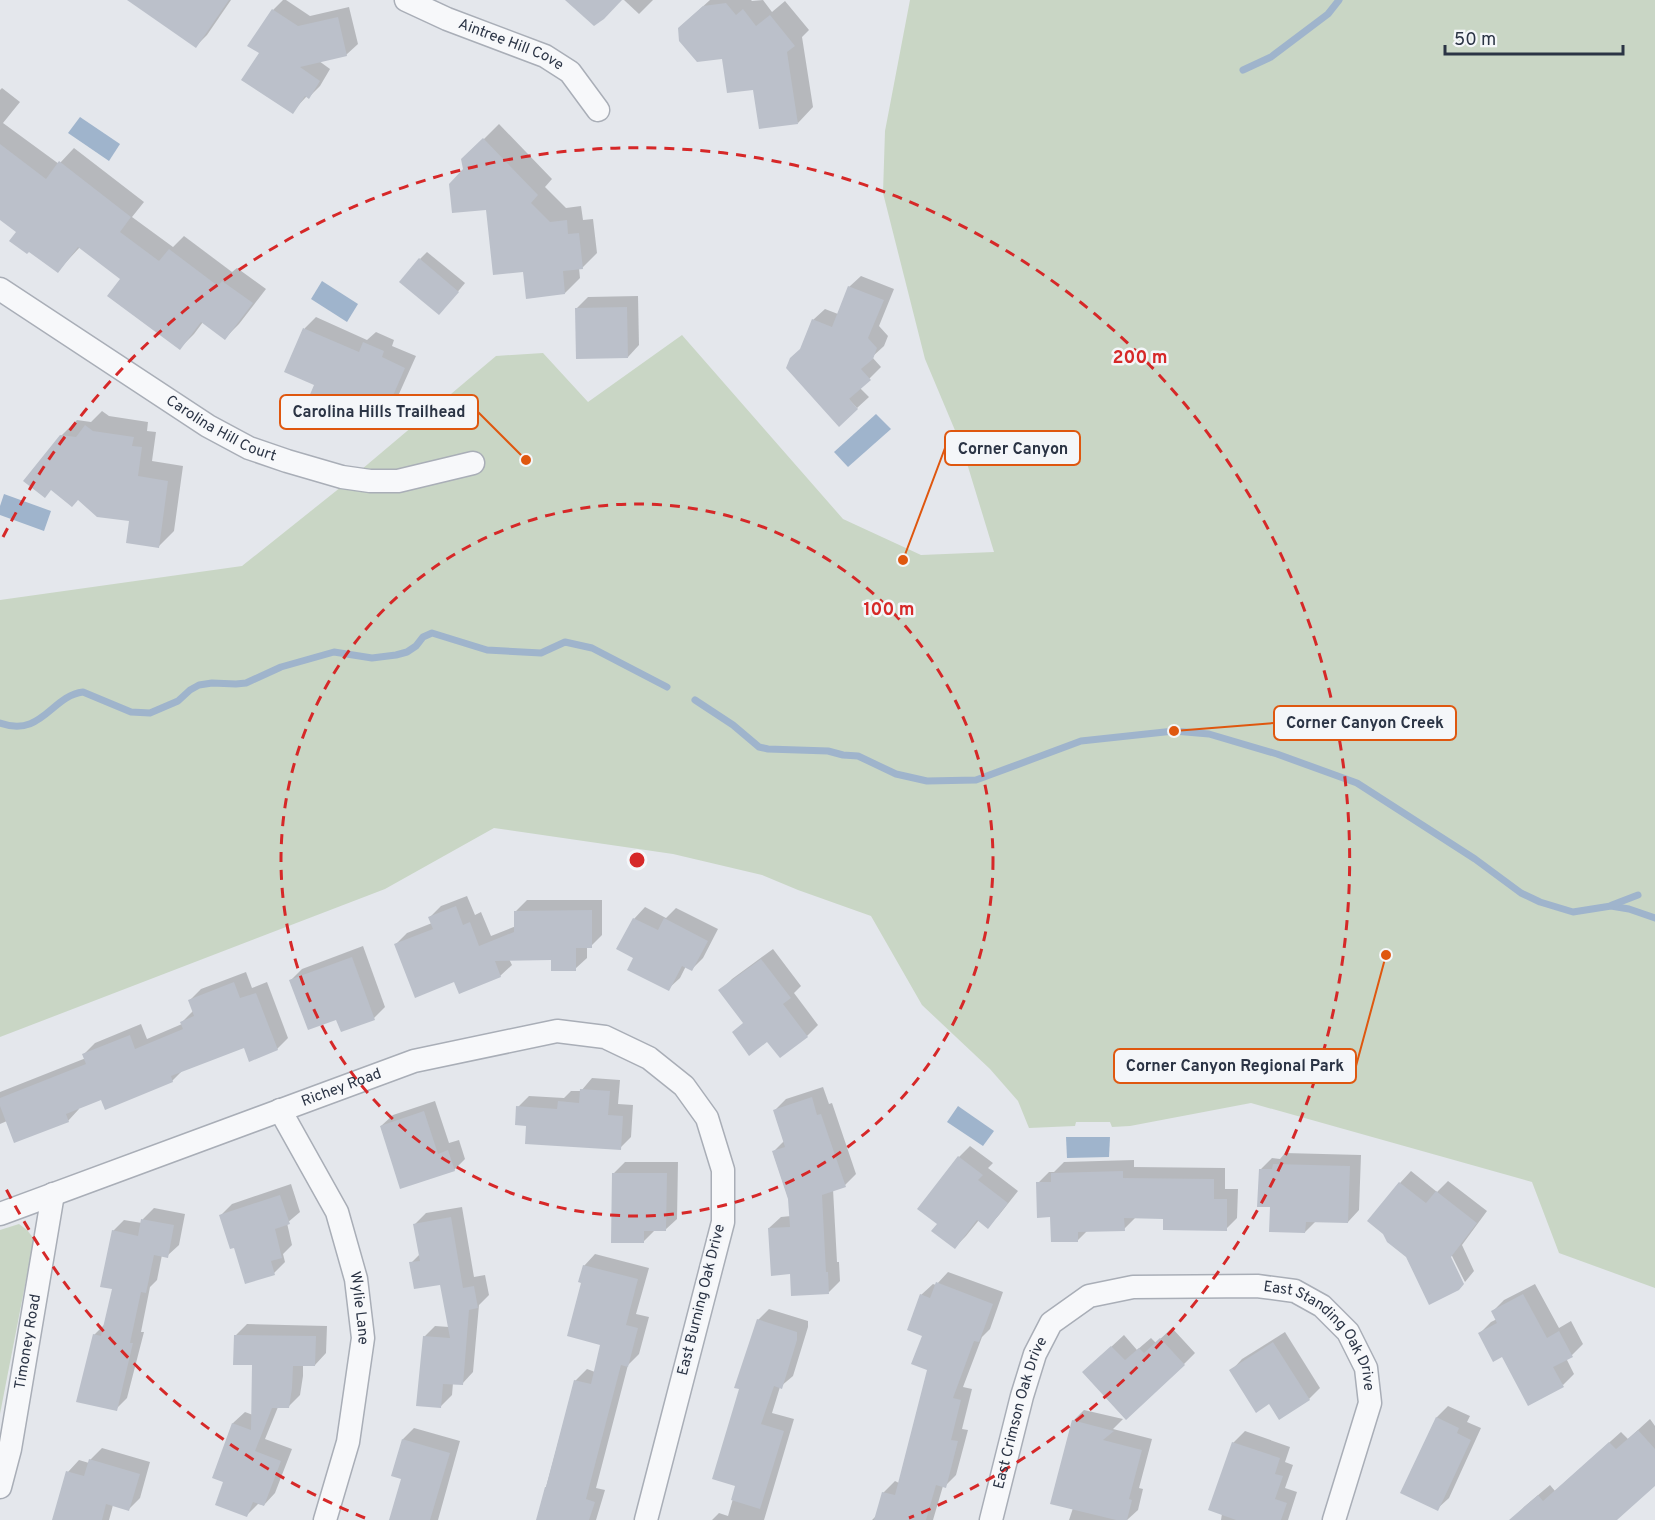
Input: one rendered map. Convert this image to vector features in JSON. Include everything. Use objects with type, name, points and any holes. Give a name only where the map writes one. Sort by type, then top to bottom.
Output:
[{"type":"street","name":"Aintree Hill Cove","points":[[406,0],[447,19],[545,56],[570,72],[598,110]]},
{"type":"street","name":"Carolina Hill Court","points":[[0,289],[208,426],[249,448],[342,477],[370,481],[398,481],[473,463]]},
{"type":"street","name":"Richey Road","points":[[0,1214],[414,1061],[557,1031],[605,1037],[649,1058],[684,1086]]},
{"type":"street","name":"East Burning Oak Drive","points":[[646,1520],[723,1222],[723,1170],[707,1118],[684,1086]]},
{"type":"street","name":"Wylie Lane","points":[[280,1110],[337,1212],[356,1280],[363,1338],[348,1442],[325,1520]]},
{"type":"street","name":"Timoney Road","points":[[0,1487],[10,1449],[53,1194]]},
{"type":"street","name":"East Standing Oak Drive","points":[[1201,1287],[1257,1286],[1296,1291],[1322,1306],[1348,1332],[1366,1368],[1370,1403],[1334,1520]]},
{"type":"street","name":"East Crimson Oak Drive","points":[[991,1520],[1022,1395],[1035,1353],[1051,1323],[1089,1296],[1133,1287],[1201,1287]]},
{"type":"green space","points":[[910,0],[1655,0],[1655,1288],[1559,1253],[1532,1182],[1251,1103],[1130,1126],[1112,1127],[1110,1122],[1076,1122],[1075,1126],[1029,1128],[1018,1101],[990,1069],[922,1005],[871,916],[762,875],[673,854],[494,828],[385,889],[0,1037],[0,600],[242,566],[336,491],[496,356],[543,353],[588,402],[682,335],[843,519],[921,555],[994,552],[962,447],[925,359],[883,193],[885,131]]},
{"type":"green space","points":[[19,1224],[34,1239],[0,1414],[0,1230]]},
{"type":"water","points":[[80,117],[120,144],[109,161],[68,133]]},
{"type":"water","points":[[322,281],[358,304],[347,322],[311,299]]},
{"type":"water","points":[[876,414],[891,429],[848,467],[834,452]]},
{"type":"water","points":[[4,494],[51,511],[44,531],[0,515]]},
{"type":"water","points":[[958,1106],[994,1131],[983,1146],[947,1122]]},
{"type":"water","points":[[1066,1137],[1110,1137],[1109,1157],[1067,1158]]},
{"type":"building","points":[[127,0],[229,0],[196,48]]},
{"type":"building","points":[[565,0],[622,0],[594,26]]},
{"type":"building","points":[[726,3],[736,15],[743,9],[756,26],[770,15],[795,46],[787,52],[798,124],[759,129],[753,90],[727,93],[722,59],[697,62],[679,41],[678,28],[703,6]]},
{"type":"building","points":[[272,9],[298,26],[338,17],[347,56],[300,67],[320,81],[309,99],[305,96],[293,114],[241,80],[259,53],[247,46]]},
{"type":"building","points":[[483,138],[538,195],[531,203],[550,222],[567,220],[568,234],[579,233],[583,269],[563,271],[565,294],[526,299],[523,272],[493,275],[486,210],[452,213],[449,184],[463,169],[461,159]]},
{"type":"building","points":[[0,144],[46,179],[59,161],[131,217],[120,232],[159,261],[169,249],[218,286],[222,281],[253,303],[225,340],[201,322],[180,350],[107,296],[120,279],[78,247],[58,273],[29,252],[27,254],[9,241],[16,232],[0,220]]},
{"type":"building","points":[[419,258],[459,292],[439,315],[399,282]]},
{"type":"building","points":[[848,286],[884,300],[868,338],[877,348],[873,359],[861,369],[871,380],[849,399],[858,409],[839,427],[786,368],[790,358],[800,349],[812,319],[832,327]]},
{"type":"building","points":[[627,307],[628,358],[576,359],[575,308]]},
{"type":"building","points":[[303,328],[359,352],[363,342],[384,351],[382,357],[405,368],[379,428],[334,408],[328,422],[303,411],[314,385],[284,372]]},
{"type":"building","points":[[85,425],[93,431],[134,437],[132,446],[142,447],[138,476],[168,481],[159,548],[126,543],[129,521],[97,517],[78,500],[72,507],[51,490],[45,498],[23,481],[60,435],[76,437]]},
{"type":"building","points":[[456,906],[463,925],[470,922],[479,946],[514,932],[514,911],[592,910],[592,948],[576,948],[576,971],[551,971],[551,960],[495,961],[501,977],[459,994],[454,982],[415,998],[394,944],[433,929],[428,917]]},
{"type":"building","points":[[633,918],[658,930],[664,918],[708,941],[692,971],[682,966],[669,991],[627,970],[633,958],[616,949]]},
{"type":"building","points":[[352,957],[375,1020],[341,1032],[336,1020],[308,1030],[289,980]]},
{"type":"building","points":[[761,959],[791,998],[783,1004],[808,1037],[780,1058],[767,1042],[749,1056],[732,1032],[743,1023],[718,990]]},
{"type":"building","points":[[234,982],[240,998],[256,993],[278,1050],[249,1062],[244,1048],[171,1076],[173,1082],[105,1110],[101,1100],[66,1114],[69,1122],[14,1143],[0,1106],[0,1098],[86,1064],[82,1054],[130,1035],[135,1049],[183,1029],[180,1022],[194,1016],[188,1000]]},
{"type":"building","points":[[580,1089],[610,1091],[608,1115],[623,1116],[621,1150],[525,1144],[526,1126],[515,1125],[516,1106],[557,1109],[558,1101],[579,1103]]},
{"type":"building","points":[[812,1097],[817,1115],[821,1114],[846,1187],[822,1195],[829,1294],[791,1296],[790,1274],[771,1276],[768,1228],[790,1227],[788,1199],[772,1151],[785,1147],[773,1110]]},
{"type":"building","points":[[424,1111],[438,1154],[448,1150],[455,1171],[400,1189],[380,1126]]},
{"type":"building","points":[[958,1156],[983,1175],[978,1180],[1008,1203],[988,1229],[977,1220],[955,1249],[931,1231],[937,1224],[917,1209]]},
{"type":"building","points":[[1273,1164],[1350,1166],[1348,1223],[1306,1222],[1305,1233],[1269,1232],[1270,1207],[1257,1207],[1259,1169],[1272,1169]]},
{"type":"building","points":[[1123,1171],[1123,1178],[1214,1179],[1214,1199],[1227,1199],[1227,1231],[1163,1230],[1163,1219],[1124,1218],[1125,1231],[1078,1232],[1078,1242],[1051,1242],[1050,1217],[1037,1218],[1036,1182],[1051,1182],[1051,1173]]},
{"type":"building","points":[[612,1173],[667,1173],[666,1231],[644,1231],[644,1243],[611,1243]]},
{"type":"building","points":[[1399,1182],[1426,1203],[1436,1191],[1477,1223],[1451,1257],[1464,1284],[1459,1290],[1429,1305],[1406,1257],[1387,1242],[1383,1234],[1367,1221]]},
{"type":"building","points":[[280,1195],[290,1224],[275,1229],[282,1258],[271,1261],[275,1275],[245,1284],[234,1248],[230,1249],[219,1215]]},
{"type":"building","points":[[451,1217],[463,1288],[474,1286],[478,1308],[469,1310],[463,1385],[443,1384],[441,1408],[416,1406],[423,1336],[450,1338],[440,1285],[414,1289],[409,1262],[420,1261],[413,1224]]},
{"type":"building","points":[[141,1219],[174,1225],[168,1258],[154,1255],[146,1293],[141,1292],[130,1343],[133,1343],[117,1411],[76,1402],[93,1334],[101,1336],[112,1289],[100,1287],[112,1230],[138,1236]]},
{"type":"building","points":[[583,1265],[638,1279],[626,1325],[638,1328],[628,1367],[621,1365],[586,1499],[595,1502],[589,1520],[536,1520],[574,1380],[591,1384],[600,1345],[567,1336],[581,1283],[578,1282]]},
{"type":"building","points":[[936,1282],[993,1304],[979,1342],[974,1341],[953,1398],[961,1400],[951,1440],[958,1441],[946,1488],[936,1485],[926,1520],[874,1520],[882,1492],[895,1495],[927,1370],[911,1364],[922,1336],[907,1330],[920,1294],[930,1298]]},
{"type":"building","points":[[1523,1294],[1547,1338],[1559,1331],[1573,1357],[1553,1367],[1564,1387],[1528,1406],[1502,1357],[1493,1362],[1478,1333],[1497,1323],[1491,1311]]},
{"type":"building","points":[[757,1319],[797,1332],[797,1340],[782,1389],[774,1386],[761,1424],[784,1431],[760,1509],[731,1500],[735,1486],[712,1479],[739,1389],[734,1388]]},
{"type":"building","points":[[234,1335],[316,1336],[315,1366],[293,1366],[289,1408],[272,1408],[255,1451],[281,1461],[264,1506],[253,1502],[247,1517],[215,1505],[223,1482],[212,1478],[232,1423],[251,1430],[252,1365],[233,1365]]},
{"type":"building","points":[[1160,1338],[1185,1365],[1126,1420],[1082,1372],[1111,1346],[1125,1360],[1139,1348],[1144,1353]]},
{"type":"building","points":[[1273,1342],[1310,1400],[1279,1420],[1269,1404],[1256,1413],[1229,1370]]},
{"type":"building","points":[[1436,1417],[1459,1428],[1457,1433],[1471,1440],[1438,1511],[1400,1493]]},
{"type":"building","points":[[1072,1420],[1114,1431],[1103,1440],[1142,1450],[1129,1499],[1132,1500],[1127,1520],[1116,1520],[1050,1504]]},
{"type":"building","points":[[1638,1430],[1655,1449],[1655,1486],[1617,1520],[1509,1520],[1538,1495],[1543,1501],[1609,1442],[1616,1449]]},
{"type":"building","points":[[402,1439],[450,1453],[430,1520],[389,1520],[401,1479],[391,1476]]},
{"type":"building","points":[[1232,1442],[1280,1458],[1275,1474],[1283,1476],[1275,1499],[1287,1503],[1281,1520],[1236,1520],[1208,1510]]},
{"type":"building","points":[[89,1459],[140,1474],[129,1511],[106,1504],[102,1520],[52,1520],[66,1471],[84,1476]]},
{"type":"waterway","points":[[1243,70],[1271,57],[1328,14],[1339,0]]},
{"type":"waterway","points":[[0,723],[14,726],[26,725],[36,721],[72,695],[83,692],[131,712],[150,713],[178,701],[199,685],[246,683],[281,667],[334,652],[372,658],[396,655],[407,652],[423,637],[432,633],[487,650],[541,653],[565,642],[592,648],[667,687]]},
{"type":"waterway","points":[[695,700],[733,725],[759,747],[828,751],[858,756],[896,774],[927,781],[976,780],[1081,741],[1174,731],[1209,734],[1277,754],[1357,783],[1475,859],[1521,893],[1540,902],[1573,912],[1611,906],[1629,909],[1655,918]]},
{"type":"waterway","points":[[1612,905],[1638,895]]},
{"type":"place","name":"Carolina Hills Trailhead","points":[[526,460]]},
{"type":"place","name":"Corner Canyon","points":[[903,560]]},
{"type":"place","name":"Corner Canyon Creek","points":[[1174,731]]},
{"type":"place","name":"Corner Canyon Regional Park","points":[[1386,955]]}]
